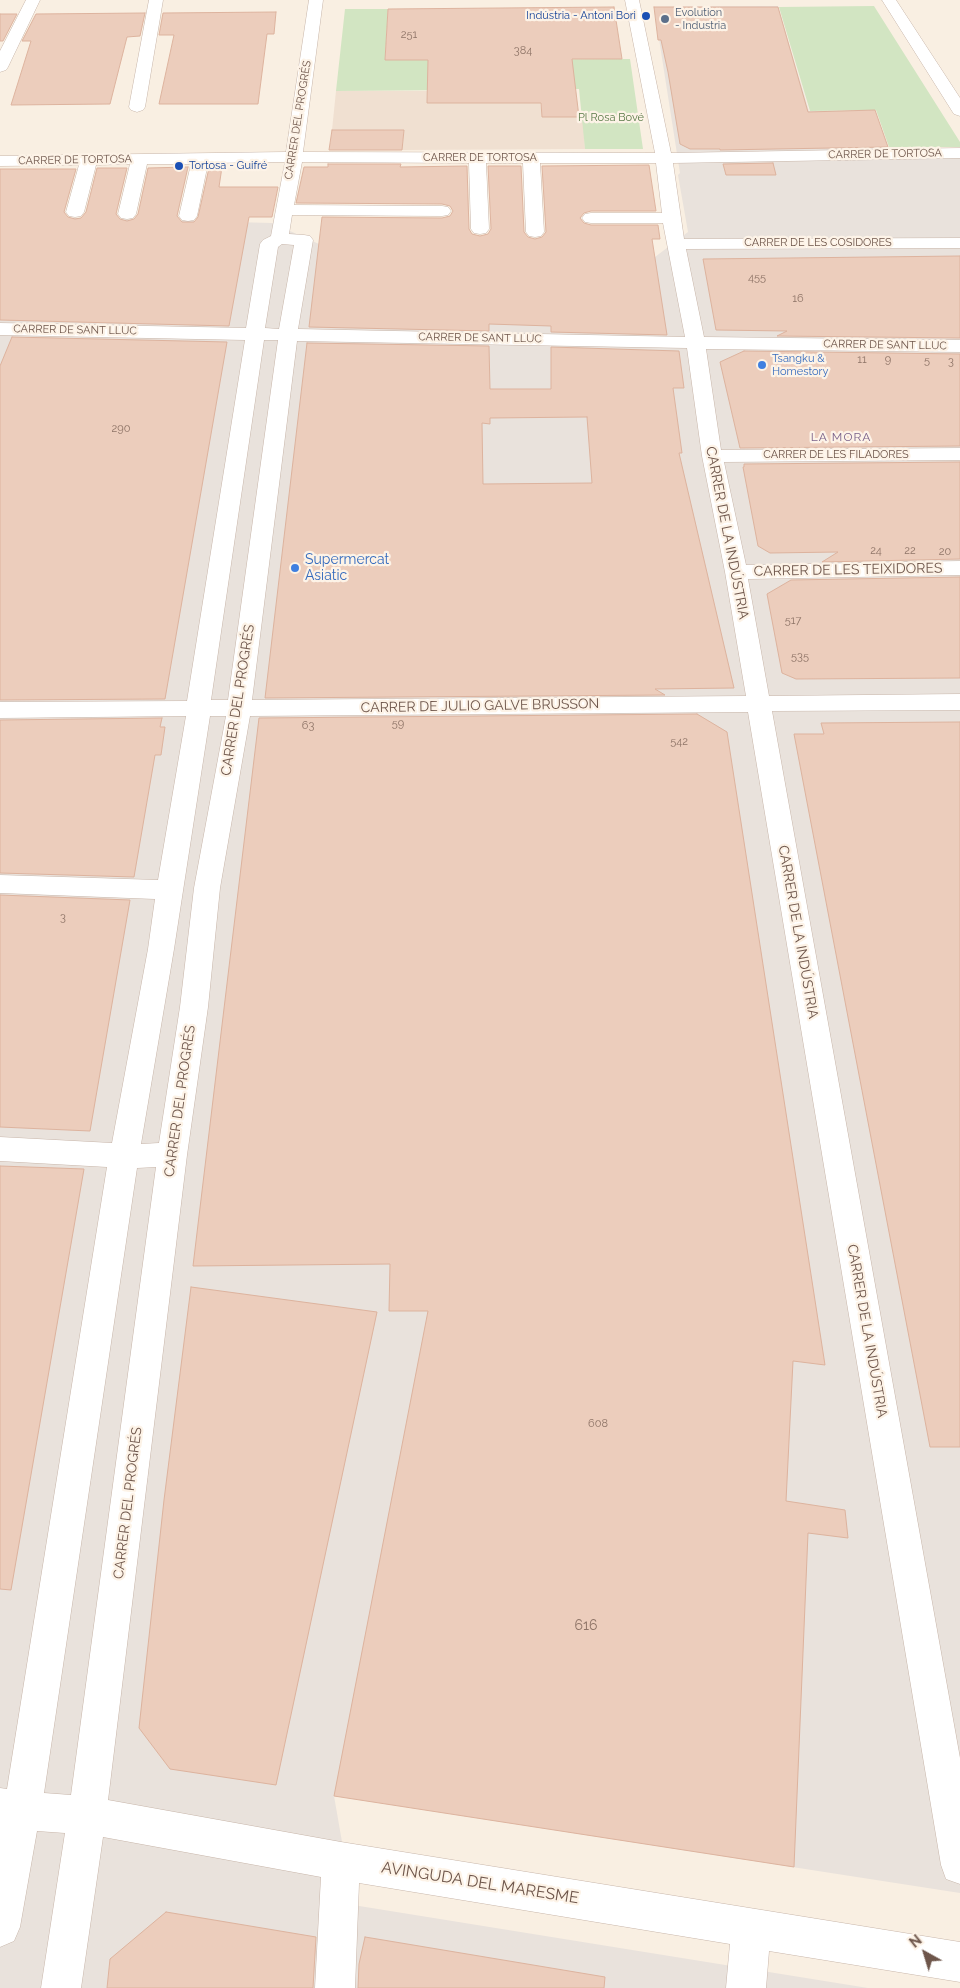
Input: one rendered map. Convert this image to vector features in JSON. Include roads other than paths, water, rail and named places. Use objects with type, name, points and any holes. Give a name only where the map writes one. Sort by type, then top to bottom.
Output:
[{"type":"street","points":[[0,66],[33,0]]},
{"type":"street","points":[[137,107],[156,0]]},
{"type":"street","name":"CARRER DEL PROGRÉS","points":[[279,239],[294,158],[316,0]]},
{"type":"street","name":"CARRER DE LA INDÚSTRIA","points":[[632,0],[664,158],[671,218],[696,343],[712,456],[736,572],[960,1866]]},
{"type":"street","points":[[889,0],[960,111]]},
{"type":"street","name":"CARRER DE TORTOSA","points":[[0,162],[294,158],[664,158],[960,153]]},
{"type":"street","points":[[477,158],[480,229]]},
{"type":"street","points":[[531,158],[535,232]]},
{"type":"street","points":[[188,216],[200,159]]},
{"type":"street","points":[[75,212],[89,160]]},
{"type":"street","points":[[127,214],[139,160]]},
{"type":"street","points":[[283,210],[442,211]]},
{"type":"street","points":[[591,218],[671,218]]},
{"type":"street","name":"CARRER DEL PROGRÉS","points":[[0,1926],[11,1809],[159,958],[197,724],[269,244],[279,239],[304,240],[288,334],[239,708],[207,888],[194,1007],[172,1155],[88,1815],[61,1988]]},
{"type":"street","name":"CARRER DE LES COSIDORES","points":[[677,249],[960,243]]},
{"type":"street","name":"CARRER DE LES COSIDORES","points":[[677,249],[960,252]]},
{"type":"street","name":"CARRER DE SANT LLUC","points":[[0,329],[696,343],[960,346]]},
{"type":"street","name":"CARRER DE LES FILADORES","points":[[712,456],[960,454]]},
{"type":"street","name":"CARRER DE LES TEIXIDORES","points":[[736,572],[960,568]]},
{"type":"street","name":"CARRER DE JULIO GALVE BRUSSON","points":[[0,710],[960,702]]},
{"type":"street","points":[[0,884],[169,890]]},
{"type":"street","points":[[0,1150],[124,1156],[172,1155]]},
{"type":"street","name":"AVINGUDA DEL MARESME","points":[[11,1809],[88,1815],[341,1861],[960,1962]]},
{"type":"street","points":[[335,1988],[341,1861]]},
{"type":"street","points":[[746,1988],[751,1927]]},
{"type":"place","name":"Indústria - Antoni Bori","points":[[646,16]]},
{"type":"place","name":"Evolution - Industria","points":[[665,19]]},
{"type":"place","name":"Tortosa - Guifré","points":[[179,166]]},
{"type":"place","name":"Tsangku & Homestory","points":[[762,365]]},
{"type":"place","name":"Supermercat Asiatic","points":[[295,568]]},
{"type":"district","name":"LA MORA","points":[[841,437]]},
{"type":"park label","name":"Pl Rosa Bové","points":[[611,118]]}]
